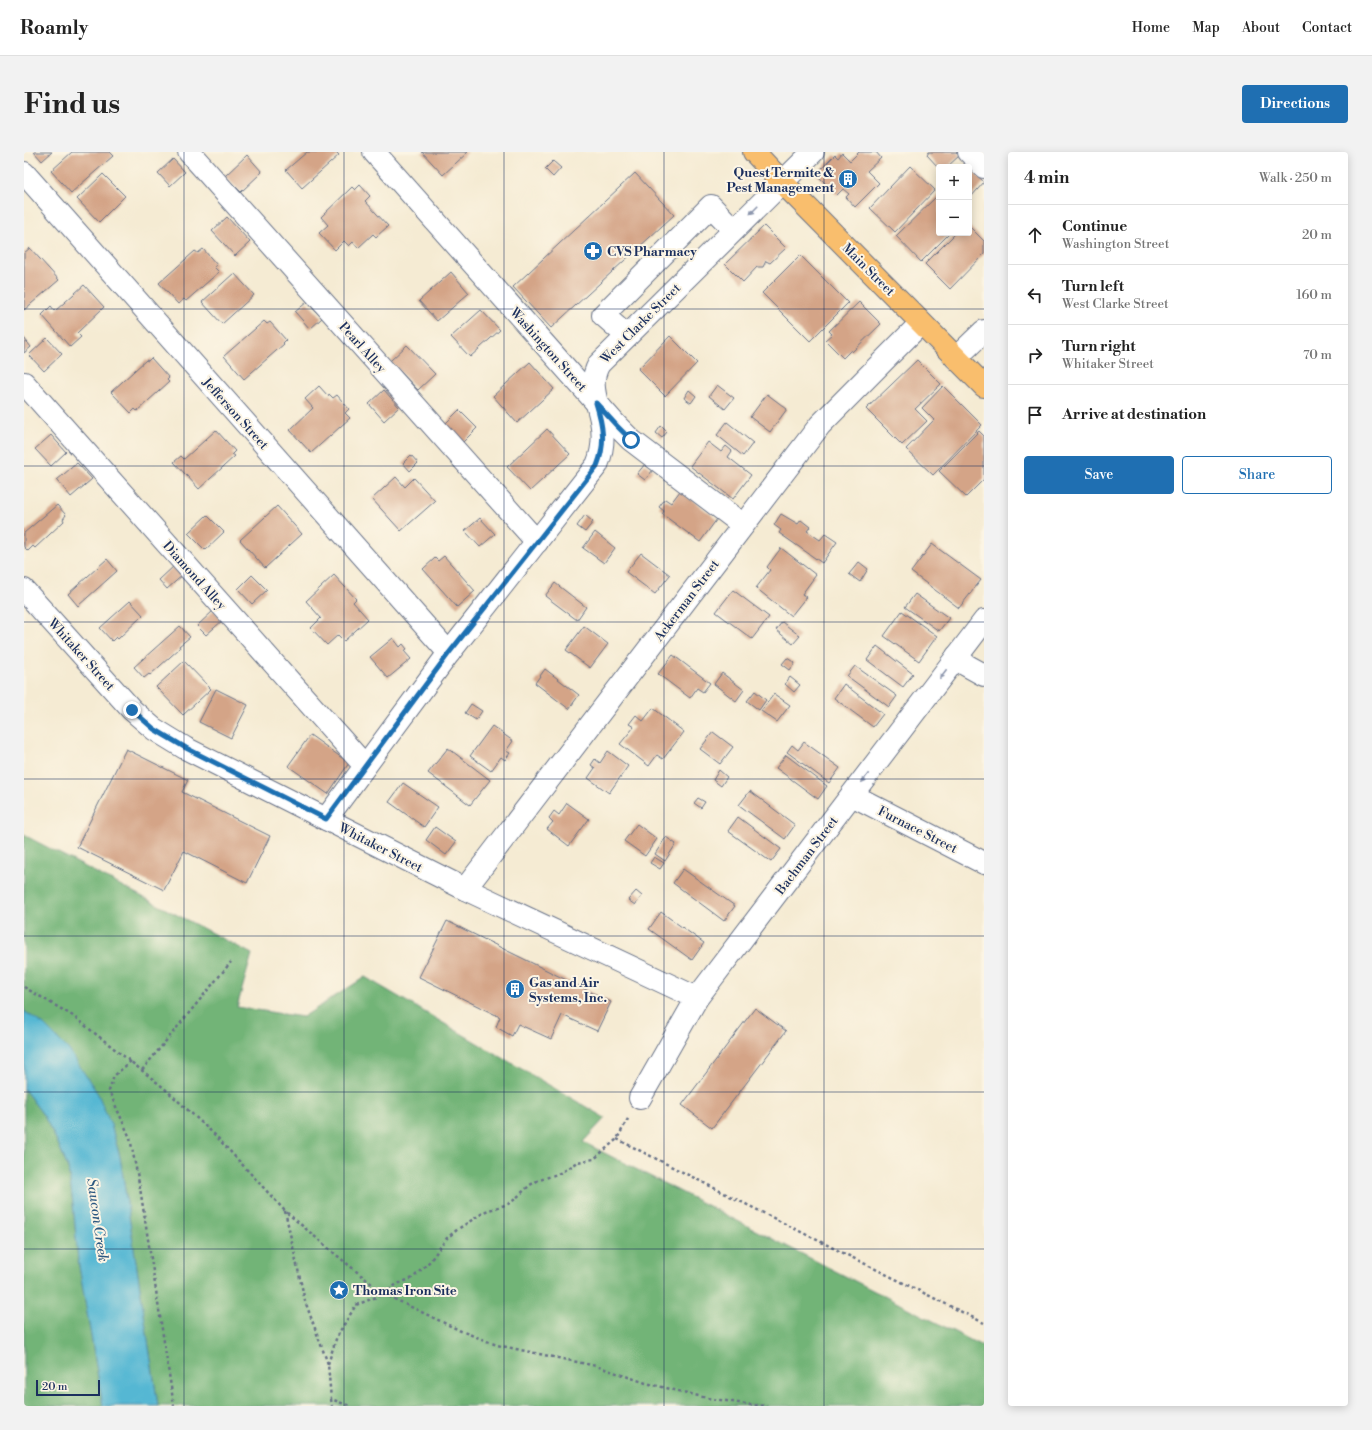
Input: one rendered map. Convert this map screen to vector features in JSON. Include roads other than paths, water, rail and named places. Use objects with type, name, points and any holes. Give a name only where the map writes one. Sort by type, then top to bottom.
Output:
[{"type":"main road","name":"Main Street","points":[[754,152],[984,386]]},
{"type":"street","name":"Pearl Alley","points":[[189,152],[538,542]]},
{"type":"street","name":"Washington Street","points":[[374,152],[617,426],[631,440],[743,525]]},
{"type":"street","name":"West Clarke Street","points":[[326,819],[449,653],[593,471],[599,460],[603,447],[601,419],[596,403],[593,384],[599,364],[813,152]]},
{"type":"street","points":[[969,152],[984,167]]},
{"type":"street","name":"Jefferson Street","points":[[24,173],[449,653]]},
{"type":"street","points":[[627,336],[603,314],[711,206],[734,230]]},
{"type":"street","name":"Ackerman Street","points":[[465,889],[820,425],[921,323]]},
{"type":"street","points":[[956,358],[984,331]]},
{"type":"street","name":"Diamond Alley","points":[[24,383],[365,766]]},
{"type":"street","name":"Whitaker Street","points":[[24,590],[132,710],[154,729],[186,748],[465,889],[697,998]]},
{"type":"street","name":"Bachman Street","points":[[640,1098],[697,998],[984,620]]},
{"type":"street","points":[[957,656],[966,665],[984,675]]},
{"type":"street","name":"Furnace Street","points":[[852,795],[984,863]]},
{"type":"water","name":"Saucon Creek","points":[[24,1011],[44,1025],[69,1050],[98,1094],[111,1125],[120,1157],[158,1406],[103,1406],[78,1260],[68,1168],[58,1143],[44,1116],[24,1089]]},
{"type":"place","name":"Quest Termite & Pest Management","points":[[848,179]]},
{"type":"place","name":"CVS Pharmacy","points":[[593,251]]},
{"type":"place","name":"Gas and Air Systems, Inc.","points":[[515,989]]},
{"type":"place","name":"Thomas Iron Site","points":[[339,1290]]}]
